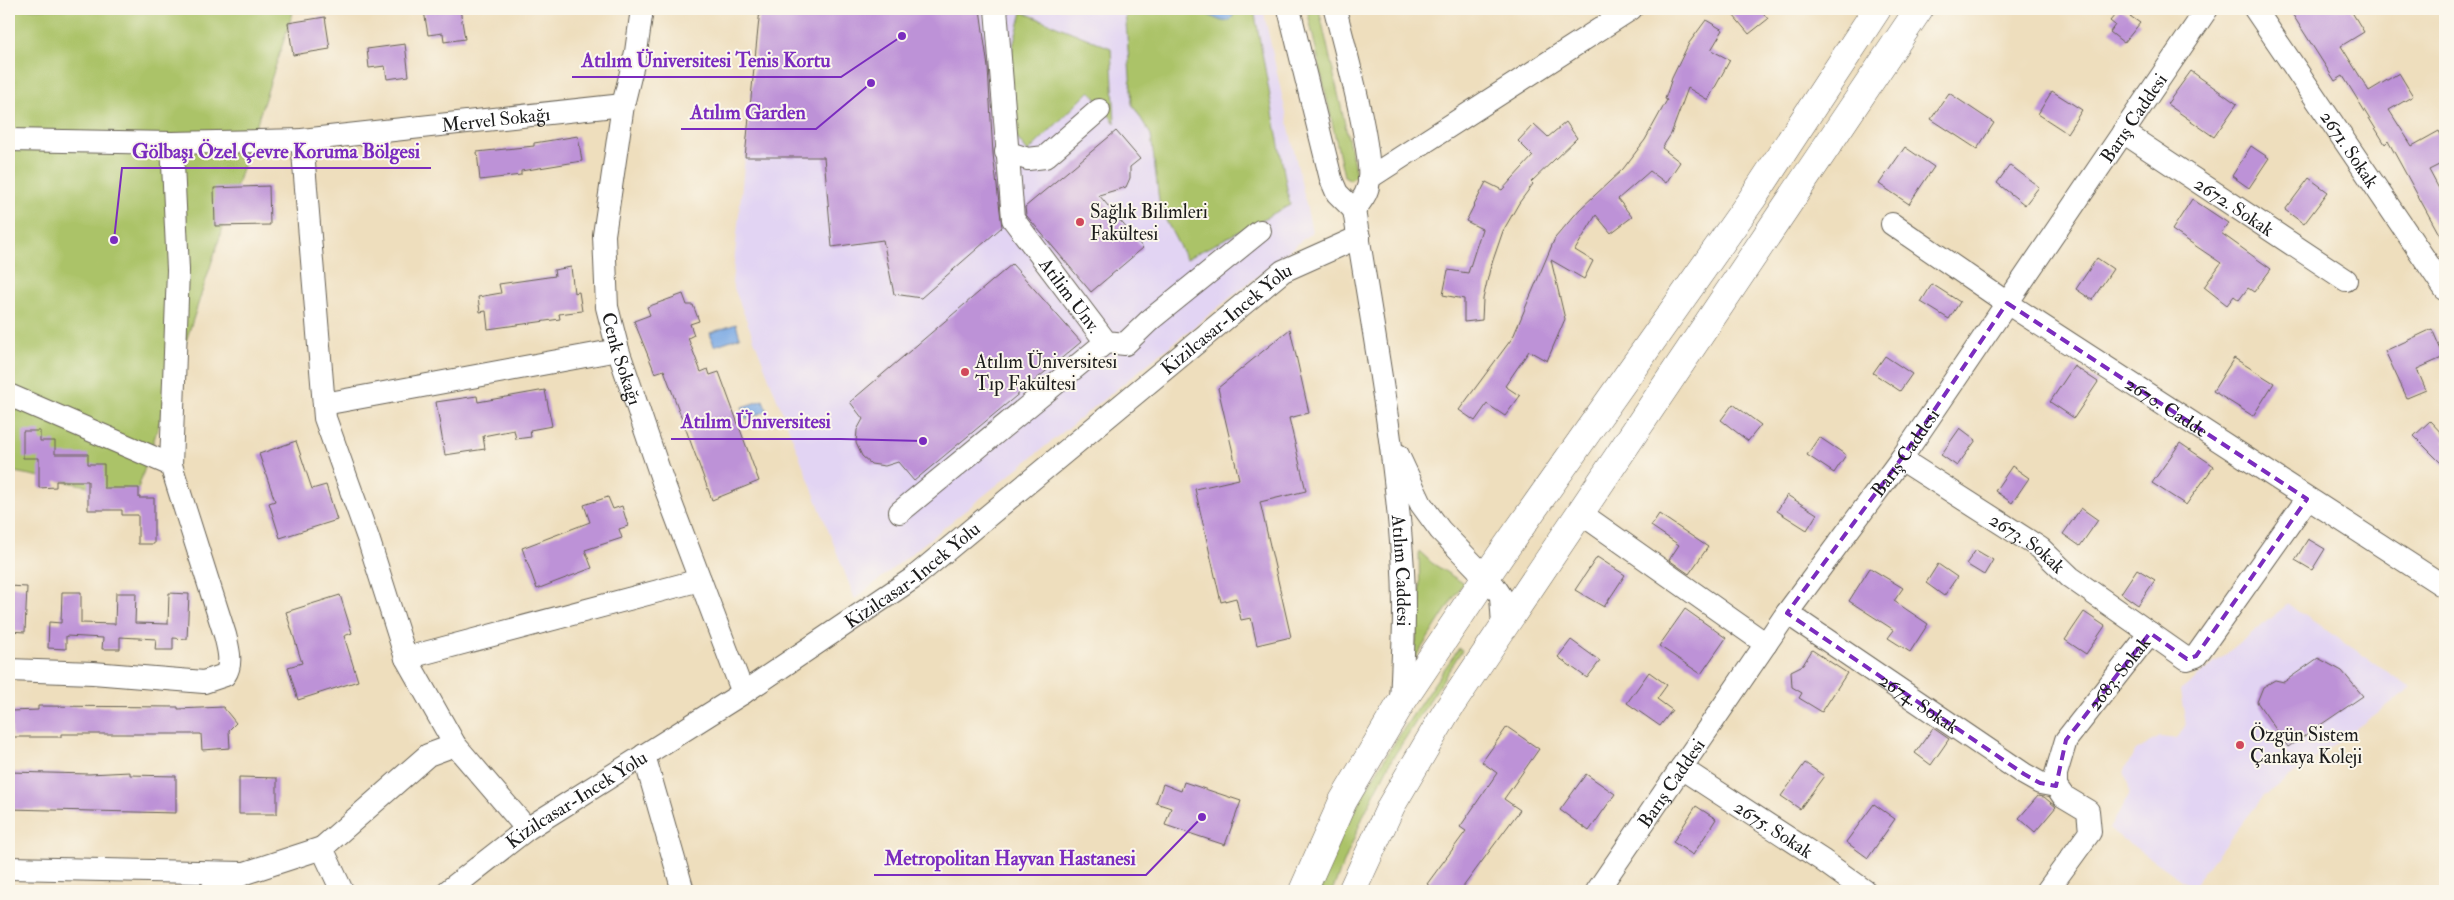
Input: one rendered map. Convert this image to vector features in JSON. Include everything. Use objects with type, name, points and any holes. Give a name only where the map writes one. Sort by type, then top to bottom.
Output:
[{"type":"main road","points":[[1303,891],[1330,825],[1401,703],[1486,578],[1752,199],[1877,9]]},
{"type":"main road","points":[[1352,891],[1391,806],[1417,759],[1503,625],[1919,9]]},
{"type":"street","name":"Cenk Sokağı","points":[[642,9],[636,52],[622,105],[604,235],[607,307],[618,350],[700,580],[743,693]]},
{"type":"street","points":[[1289,9],[1331,179],[1337,193],[1354,210],[1368,190],[1370,178],[1364,132],[1335,9]]},
{"type":"street","points":[[1370,178],[1631,9]]},
{"type":"street","name":"Barış Caddesi","points":[[1597,891],[1787,613],[1901,459],[2207,9]]},
{"type":"street","name":"2671. Sokak","points":[[2255,9],[2445,288]]},
{"type":"street","name":"Atilim Unv.","points":[[997,16],[1006,152],[1013,219],[1106,342],[1125,344],[1150,320],[1260,231]]},
{"type":"street","name":"Mervel Sokağı","points":[[9,140],[172,143],[302,140],[622,105]]},
{"type":"street","points":[[1006,152],[1028,159],[1045,157],[1099,110]]},
{"type":"street","name":"2672. Sokak","points":[[2123,132],[2346,280]]},
{"type":"street","points":[[302,140],[325,418],[368,538],[406,658],[456,745],[527,829]]},
{"type":"street","points":[[9,670],[93,673],[204,682],[225,675],[229,662],[224,635],[171,465],[178,270],[172,143]]},
{"type":"street","name":"Atılım Caddesi","points":[[1354,210],[1390,439],[1402,556],[1404,616],[1401,703]]},
{"type":"street","name":"2670. Cadde","points":[[1892,224],[2008,303],[2445,587]]},
{"type":"street","name":"Kizilcasar-Incek Yolu","points":[[448,891],[527,829],[743,693],[912,579],[1283,271],[1359,237]]},
{"type":"street","points":[[900,512],[1106,342]]},
{"type":"street","points":[[324,404],[618,350]]},
{"type":"street","points":[[9,395],[171,465]]},
{"type":"street","name":"Atılım Caddesi","points":[[1390,439],[1421,504],[1440,530],[1501,596],[1503,625]]},
{"type":"street","name":"2673. Sokak","points":[[1901,459],[2040,548],[2070,577],[2150,633]]},
{"type":"street","name":"2683. Sokak","points":[[2056,786],[2056,774],[2066,740],[2150,633],[2187,659],[2196,656],[2307,499]]},
{"type":"street","points":[[1579,512],[1766,644]]},
{"type":"street","points":[[406,658],[700,580]]},
{"type":"street","name":"2674. Sokak","points":[[1787,613],[2024,774],[2040,783],[2056,786]]},
{"type":"street","points":[[211,891],[245,873],[322,848],[428,755],[456,745]]},
{"type":"street","points":[[644,756],[683,891]]},
{"type":"street","name":"2675. Sokak","points":[[1681,768],[1822,860],[1865,891]]},
{"type":"street","points":[[2047,891],[2090,832],[2088,811],[2062,796],[2056,786]]},
{"type":"street","points":[[322,848],[342,891]]},
{"type":"street","points":[[9,868],[245,873]]},
{"type":"highlighted area","points":[[2007,303],[2307,499],[2196,656],[2187,659],[2150,633],[2066,740],[2056,786],[2040,783],[2024,774],[1787,613],[1901,459]]},
{"type":"shaded area","points":[[760,9],[1263,9],[1312,232],[855,599],[732,283]]},
{"type":"shaded area","name":"Özgün Sistem Çankaya Koleji","points":[[2288,604],[2411,688],[2263,797],[2192,887],[2109,829],[2130,793],[2124,770],[2136,751],[2160,737],[2177,739],[2186,724],[2180,691]]},
{"type":"green space","points":[[9,9],[294,9],[136,495],[9,471]]},
{"type":"green space","points":[[1125,9],[1254,9],[1290,205],[1186,259],[1160,209],[1151,135],[1132,104]]},
{"type":"green space","points":[[1307,9],[1319,9],[1355,169],[1356,175],[1351,180],[1344,176]]},
{"type":"green space","points":[[1022,12],[1111,48],[1115,123],[1090,91],[1028,152],[1015,136],[1008,65]]},
{"type":"green space","points":[[1419,551],[1432,563],[1463,583],[1414,660],[1420,601]]},
{"type":"green space","points":[[1459,648],[1462,650],[1392,759],[1365,812],[1332,891],[1317,891],[1346,827],[1380,765]]},
{"type":"water","points":[[1199,9],[1235,9],[1230,20],[1222,21],[1204,14]]},
{"type":"water","points":[[736,324],[740,337],[714,346],[710,333]]},
{"type":"water","points":[[763,400],[767,411],[746,419],[742,407]]},
{"type":"building","points":[[460,9],[465,39],[444,42],[443,33],[428,35],[424,11]]},
{"type":"building","points":[[760,9],[980,9],[988,68],[993,154],[1002,227],[921,298],[894,294],[883,240],[832,247],[824,157],[745,157]]},
{"type":"building","points":[[1728,9],[1760,9],[1768,19],[1749,34]]},
{"type":"building","points":[[2120,9],[2140,23],[2124,43],[2110,32],[2115,25],[2110,21]]},
{"type":"building","points":[[2289,9],[2350,9],[2364,32],[2341,46],[2369,91],[2399,73],[2413,96],[2389,110],[2412,146],[2439,131],[2445,143],[2445,162],[2429,170],[2445,200],[2445,245],[2388,141],[2385,144],[2343,76],[2335,81]]},
{"type":"building","points":[[325,17],[330,49],[293,55],[288,23]]},
{"type":"building","points":[[1706,20],[1723,30],[1711,50],[1730,60],[1708,100],[1688,88],[1671,134],[1662,148],[1680,162],[1666,183],[1650,171],[1618,199],[1632,217],[1611,233],[1596,215],[1575,250],[1593,261],[1584,279],[1551,260],[1565,319],[1547,361],[1529,351],[1505,386],[1520,396],[1505,416],[1487,404],[1475,421],[1459,410],[1513,337],[1555,238],[1580,209],[1623,169],[1645,140],[1667,100],[1665,99],[1672,78],[1689,43]]},
{"type":"building","points":[[405,44],[409,76],[387,79],[385,66],[369,68],[367,49]]},
{"type":"building","points":[[2191,71],[2237,104],[2214,137],[2167,104]]},
{"type":"building","points":[[2052,91],[2082,110],[2067,133],[2038,114]]},
{"type":"building","points":[[1949,93],[1994,123],[1977,149],[1931,119]]},
{"type":"building","points":[[1566,122],[1577,138],[1531,182],[1533,184],[1519,203],[1503,231],[1490,269],[1483,299],[1482,320],[1464,322],[1464,299],[1443,295],[1448,270],[1468,273],[1482,229],[1466,221],[1486,182],[1502,190],[1533,156],[1518,141],[1534,124],[1548,137]]},
{"type":"building","points":[[1116,131],[1140,159],[1130,167],[1130,178],[1126,187],[1099,195],[1143,248],[1091,292],[1026,215],[1025,207]]},
{"type":"building","points":[[578,136],[582,161],[521,171],[521,175],[480,180],[477,152],[534,146],[534,143]]},
{"type":"building","points":[[2251,146],[2269,158],[2249,188],[2232,176]]},
{"type":"building","points":[[1905,147],[1934,167],[1909,204],[1879,184]]},
{"type":"building","points":[[2010,165],[2039,187],[2025,205],[1997,183]]},
{"type":"building","points":[[2309,178],[2328,192],[2304,224],[2285,210]]},
{"type":"building","points":[[269,186],[270,225],[215,226],[214,188]]},
{"type":"building","points":[[2192,199],[2228,223],[2221,233],[2271,269],[2254,292],[2248,288],[2239,300],[2234,296],[2227,305],[2204,287],[2221,263],[2172,230]]},
{"type":"building","points":[[2097,258],[2113,269],[2092,300],[2076,289]]},
{"type":"building","name":"Atılım Üniversitesi Tıp Fakültesi","points":[[1012,264],[1081,342],[914,481],[898,462],[885,466],[871,464],[862,456],[856,443],[857,430],[863,419],[850,402]]},
{"type":"building","points":[[571,267],[574,293],[579,292],[582,311],[559,314],[560,319],[488,329],[486,311],[480,312],[478,297],[501,293],[499,284],[555,276],[554,270]]},
{"type":"building","points":[[1932,284],[1960,302],[1949,319],[1921,302]]},
{"type":"building","points":[[683,294],[687,305],[693,305],[699,321],[690,324],[694,335],[688,338],[701,372],[708,369],[710,375],[719,372],[759,481],[712,500],[664,370],[655,373],[634,321],[650,315],[647,307]]},
{"type":"building","points":[[1290,329],[1309,413],[1289,418],[1306,491],[1260,502],[1291,637],[1257,645],[1251,618],[1241,620],[1236,598],[1221,602],[1195,489],[1239,479],[1218,388]]},
{"type":"building","points":[[2432,329],[2444,357],[2417,369],[2426,390],[2407,398],[2385,351]]},
{"type":"building","points":[[1885,356],[1912,374],[1900,391],[1873,373]]},
{"type":"building","points":[[2234,358],[2274,383],[2253,416],[2213,391]]},
{"type":"building","points":[[2074,366],[2098,382],[2074,418],[2050,402]]},
{"type":"building","points":[[545,390],[552,426],[530,430],[531,437],[516,439],[514,430],[483,436],[485,449],[445,455],[436,402],[477,396],[478,402]]},
{"type":"building","points":[[1733,404],[1761,425],[1748,441],[1721,420]]},
{"type":"building","points":[[2430,421],[2445,437],[2445,467],[2414,436]]},
{"type":"building","points":[[1960,428],[1976,440],[1957,466],[1941,455]]},
{"type":"building","points":[[23,431],[40,431],[40,441],[55,441],[55,454],[88,454],[88,464],[104,464],[104,488],[139,488],[139,498],[154,498],[154,544],[138,544],[138,515],[122,515],[122,510],[88,510],[88,481],[56,481],[56,487],[39,488],[39,458],[23,458]]},
{"type":"building","points":[[1819,437],[1846,455],[1834,473],[1807,455]]},
{"type":"building","points":[[296,441],[312,489],[326,485],[337,520],[280,538],[269,503],[275,501],[259,454]]},
{"type":"building","points":[[2180,443],[2214,466],[2186,505],[2152,483]]},
{"type":"building","points":[[2012,466],[2029,478],[2012,503],[1995,491]]},
{"type":"building","points":[[1787,495],[1817,514],[1807,530],[1777,511]]},
{"type":"building","points":[[608,497],[613,509],[622,506],[628,526],[619,529],[622,538],[585,550],[592,568],[537,589],[522,548],[590,522],[584,505]]},
{"type":"building","points":[[2081,508],[2098,520],[2080,546],[2063,534]]},
{"type":"building","points":[[1659,514],[1708,547],[1689,574],[1669,560],[1679,545],[1651,526]]},
{"type":"building","points":[[2308,539],[2325,549],[2312,570],[2295,560]]},
{"type":"building","points":[[1976,550],[1993,560],[1984,575],[1966,564]]},
{"type":"building","points":[[1597,557],[1625,575],[1604,607],[1575,590]]},
{"type":"building","points":[[1938,564],[1957,577],[1944,596],[1926,583]]},
{"type":"building","points":[[1870,568],[1903,588],[1894,601],[1928,624],[1910,652],[1888,638],[1894,630],[1849,601]]},
{"type":"building","points":[[2137,569],[2155,580],[2138,605],[2121,593]]},
{"type":"building","points":[[9,586],[27,587],[25,632],[9,631]]},
{"type":"building","points":[[62,592],[81,592],[81,623],[115,624],[116,593],[136,593],[135,623],[168,624],[169,593],[189,594],[187,639],[173,638],[173,650],[155,650],[156,639],[120,637],[120,649],[102,649],[103,638],[66,636],[66,649],[48,648],[49,622],[61,623]]},
{"type":"building","points":[[340,595],[352,633],[344,636],[358,681],[298,700],[288,667],[302,663],[286,612]]},
{"type":"building","points":[[1685,609],[1726,638],[1701,674],[1659,646]]},
{"type":"building","points":[[2084,612],[2105,626],[2086,654],[2065,640]]},
{"type":"building","points":[[1571,640],[1600,661],[1587,678],[1558,657]]},
{"type":"building","points":[[1812,650],[1847,673],[1822,712],[1799,698],[1802,693],[1792,687],[1791,671],[1803,665]]},
{"type":"building","points":[[2318,658],[2342,671],[2363,696],[2288,747],[2257,702],[2263,687],[2275,680],[2284,682]]},
{"type":"building","points":[[1649,672],[1667,685],[1657,699],[1672,710],[1660,726],[1627,703]]},
{"type":"building","points":[[38,706],[178,707],[178,709],[223,707],[236,723],[229,730],[230,748],[202,750],[201,734],[61,734],[61,737],[12,737],[11,711],[38,710]]},
{"type":"building","points":[[1507,727],[1539,749],[1504,799],[1520,810],[1460,891],[1437,891],[1427,884],[1466,831],[1460,827],[1497,773],[1482,762]]},
{"type":"building","points":[[1933,728],[1949,739],[1931,765],[1915,753]]},
{"type":"building","points":[[1805,763],[1824,776],[1800,809],[1781,796]]},
{"type":"building","points":[[9,772],[89,774],[130,772],[130,775],[176,776],[176,813],[9,809]]},
{"type":"building","points":[[1586,774],[1615,794],[1589,831],[1560,810]]},
{"type":"building","points":[[239,777],[277,778],[277,814],[239,814]]},
{"type":"building","points":[[1184,782],[1241,801],[1225,845],[1165,825],[1171,808],[1156,803],[1163,784],[1181,791]]},
{"type":"building","points":[[2038,796],[2044,797],[2056,807],[2035,832],[2019,818]]},
{"type":"building","points":[[1874,804],[1895,819],[1868,858],[1846,842]]},
{"type":"building","points":[[1696,806],[1716,819],[1693,855],[1673,842]]},
{"type":"place","name":"Atılım Üniversitesi Tenis Kortu","points":[[902,36]]},
{"type":"place","name":"Atılım Garden","points":[[871,83]]},
{"type":"place","name":"Sağlık Bilimleri Fakültesi","points":[[1080,222]]},
{"type":"place","name":"Gölbaşı Özel Çevre Koruma Bölgesi","points":[[114,240]]},
{"type":"place","name":"Atılım Üniversitesi Tıp Fakültesi","points":[[965,372]]},
{"type":"place","name":"Atılım Üniversitesi","points":[[923,441]]},
{"type":"place","name":"Özgün Sistem Çankaya Koleji","points":[[2240,745]]},
{"type":"place","name":"Metropolitan Hayvan Hastanesi","points":[[1202,817]]}]
